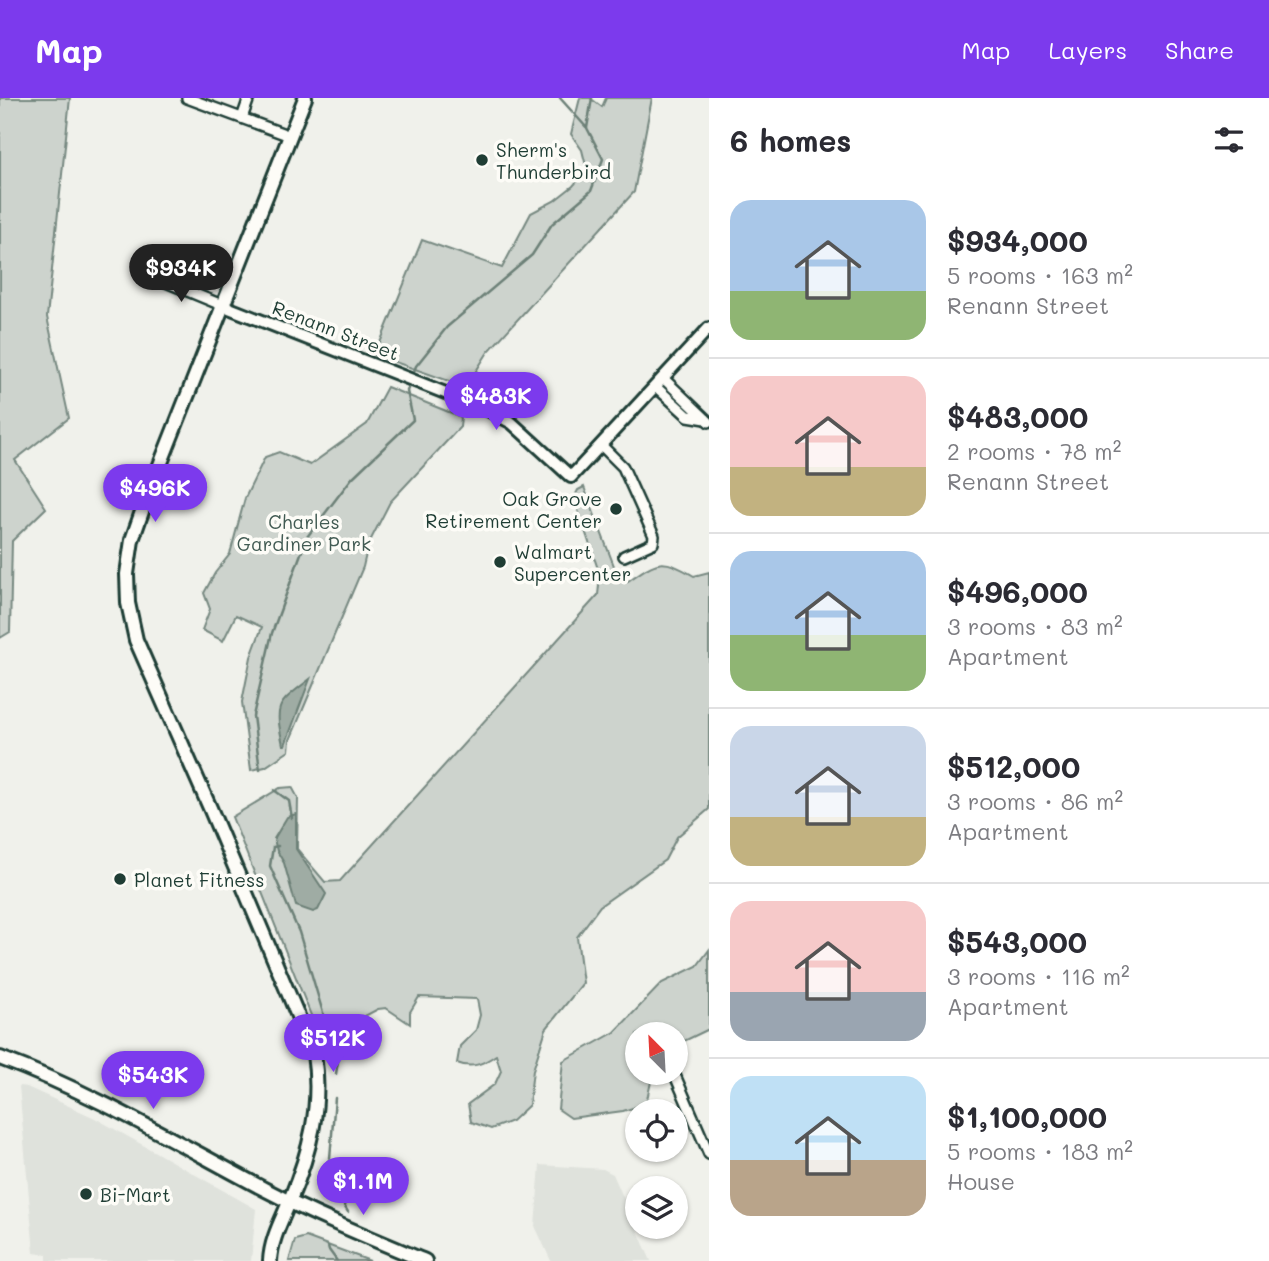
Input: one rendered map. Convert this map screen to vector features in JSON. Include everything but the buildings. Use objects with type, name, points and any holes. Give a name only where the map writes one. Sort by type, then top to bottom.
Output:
[{"type":"main road","points":[[270,1261],[274,1239],[290,1201],[315,1121],[318,1088],[314,1054],[210,808],[143,660],[135,640],[127,589],[129,556],[138,522],[305,98]]},
{"type":"main road","points":[[0,1058],[108,1105],[344,1227],[425,1261]]},
{"type":"street","points":[[187,98],[290,136]]},
{"type":"street","points":[[242,118],[249,98]]},
{"type":"street","name":"Renann Street","points":[[149,275],[486,409],[512,423],[571,477],[601,445]]},
{"type":"street","points":[[624,556],[653,543],[654,536],[623,467],[601,445],[709,328]]},
{"type":"street","points":[[659,382],[688,416],[707,420]]},
{"type":"street","points":[[679,1085],[709,1154]]},
{"type":"shaded area","points":[[310,679],[283,745],[279,721],[281,706]]},
{"type":"shaded area","points":[[296,814],[296,849],[326,894],[318,910],[313,912],[296,906],[274,839],[287,817]]},
{"type":"shaded area","points":[[19,1086],[27,1087],[95,1118],[256,1209],[251,1261],[47,1261],[47,1255],[34,1253]]},
{"type":"shaded area","points":[[540,1165],[603,1169],[613,1174],[625,1201],[625,1239],[641,1239],[651,1261],[551,1261],[535,1226]]},
{"type":"green space","points":[[0,98],[70,98],[47,317],[69,418],[15,460],[46,508],[12,541],[10,632],[0,638]]},
{"type":"green space","points":[[580,98],[590,98],[602,107],[606,98],[652,98],[634,192],[488,352],[466,387],[375,355],[422,240],[502,268],[531,213],[554,201],[587,170],[582,150],[571,134]]},
{"type":"green space","name":"Charles Gardiner Park","points":[[387,387],[461,417],[460,427],[390,502],[368,545],[363,567],[290,740],[289,751],[265,767],[251,770],[242,702],[251,657],[262,627],[236,615],[223,641],[202,630],[210,609],[204,593],[230,554],[245,498],[265,457],[279,452],[310,465],[367,424]]},
{"type":"green space","points":[[584,487],[619,579],[628,581],[646,569],[660,564],[674,566],[694,576],[709,572],[709,809],[677,837],[665,860],[600,906],[577,937],[583,983],[546,1029],[533,1070],[529,1105],[512,1121],[491,1129],[471,1122],[468,1104],[495,1084],[501,1071],[496,1055],[477,1065],[457,1063],[460,1046],[476,1030],[480,1015],[477,999],[419,997],[410,1012],[410,1024],[386,1008],[378,1009],[329,1035],[316,1028],[232,817],[280,788],[292,787],[298,798],[297,849],[325,882],[340,881],[598,595],[600,575],[574,498],[578,490]]},
{"type":"green space","points":[[709,950],[709,1029],[688,1039],[688,1022],[625,1022],[625,1085],[650,1085],[647,1099],[625,1099],[623,1111],[571,1118],[558,1109],[563,1061],[615,1032],[662,983],[697,966]]},
{"type":"green space","points":[[306,1237],[370,1261],[289,1261],[295,1240]]},
{"type":"waterway","points":[[560,98],[586,127]]},
{"type":"waterway","points":[[412,377],[416,366],[447,327],[532,255],[552,224],[591,191],[603,159],[587,128],[592,98]]},
{"type":"waterway","points":[[260,770],[253,716],[272,633],[307,537],[352,478],[413,420],[407,391],[410,383]]},
{"type":"waterway","points":[[274,790],[289,801],[292,818]]},
{"type":"waterway","points":[[278,846],[273,847],[270,866],[299,932],[326,1023],[340,1048],[336,1074]]},
{"type":"waterway","points":[[335,1098],[330,1158],[323,1171],[348,1212]]},
{"type":"waterway","points":[[328,1246],[337,1261]]},
{"type":"place","name":"Sherm's Thunderbird","points":[[482,160]]},
{"type":"place","name":"Oak Grove Retirement Center","points":[[616,509]]},
{"type":"place","name":"Walmart Supercenter","points":[[500,562]]},
{"type":"place","name":"Planet Fitness","points":[[120,879]]},
{"type":"place","name":"Bi-Mart","points":[[86,1194]]}]
